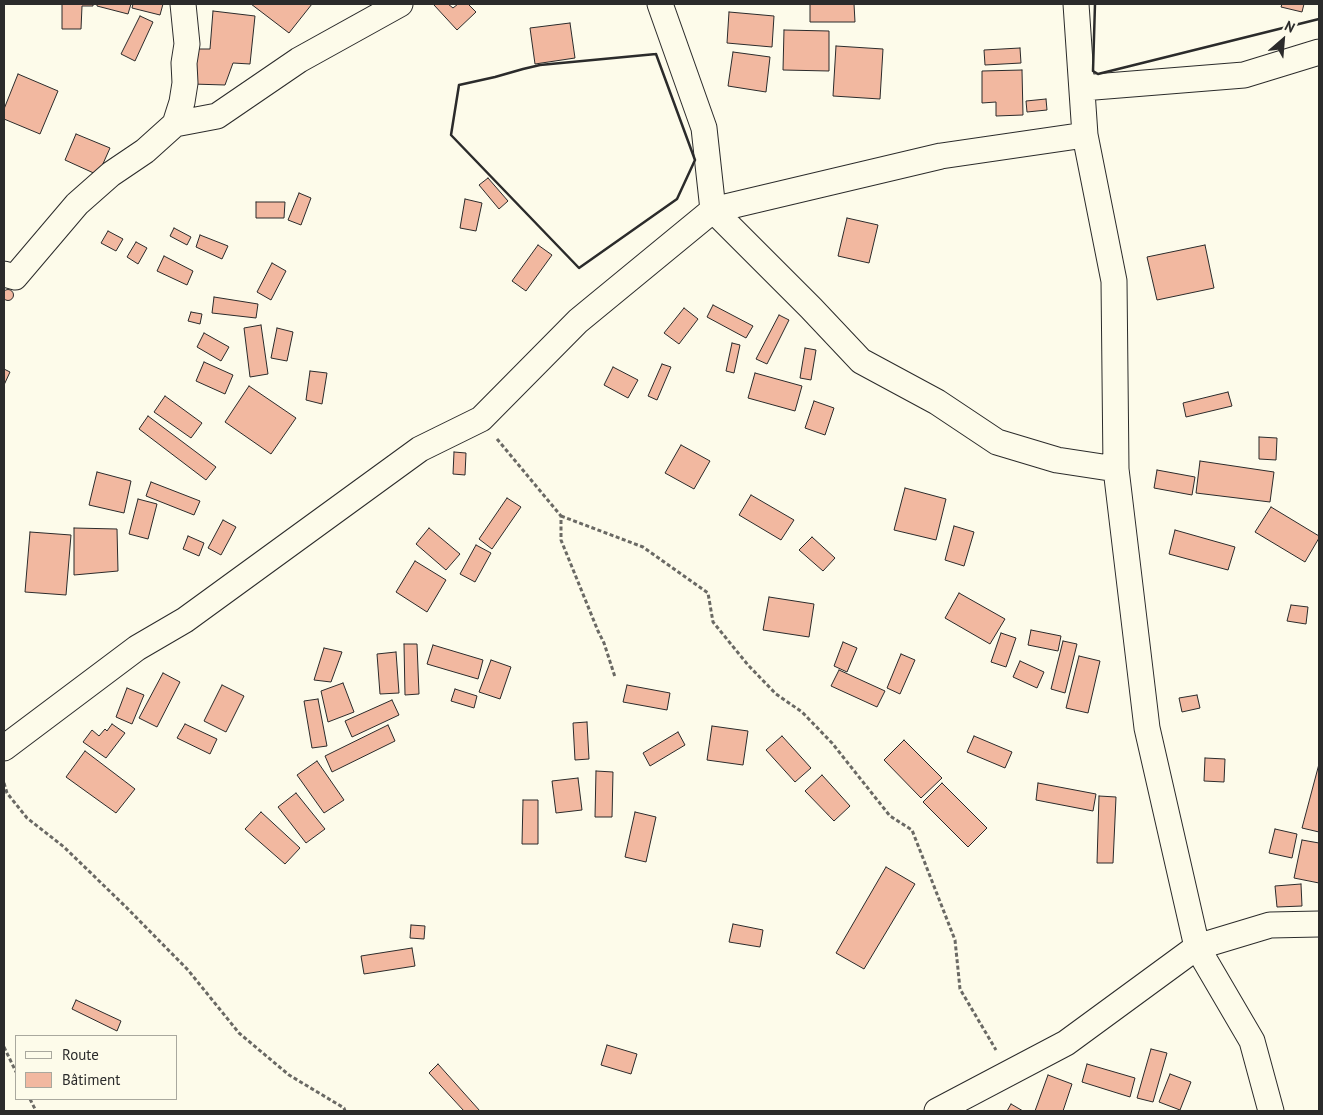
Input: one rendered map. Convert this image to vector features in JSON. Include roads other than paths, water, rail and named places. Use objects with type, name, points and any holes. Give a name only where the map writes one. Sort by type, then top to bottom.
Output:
[{"type":"street","points":[[176,124],[185,83],[184,63],[186,44],[183,4]]},
{"type":"street","points":[[4,274],[15,277],[77,204],[111,174],[145,151],[176,124],[217,116],[299,60],[400,4]]},
{"type":"street","points":[[660,4],[704,128],[713,210],[861,361],[937,402],[997,442],[1057,460],[1116,469]]},
{"type":"street","points":[[1076,4],[1085,135],[1114,280],[1116,469],[1148,728],[1197,947],[1252,1041],[1271,1111]]},
{"type":"street","points":[[1082,88],[1244,75],[1319,52]]},
{"type":"street","points":[[4,748],[137,648],[185,620],[420,449],[480,419],[578,321],[713,210],[941,156],[1085,135]]},
{"type":"street","points":[[937,1111],[1066,1043],[1197,947],[1270,925],[1319,924]]}]
